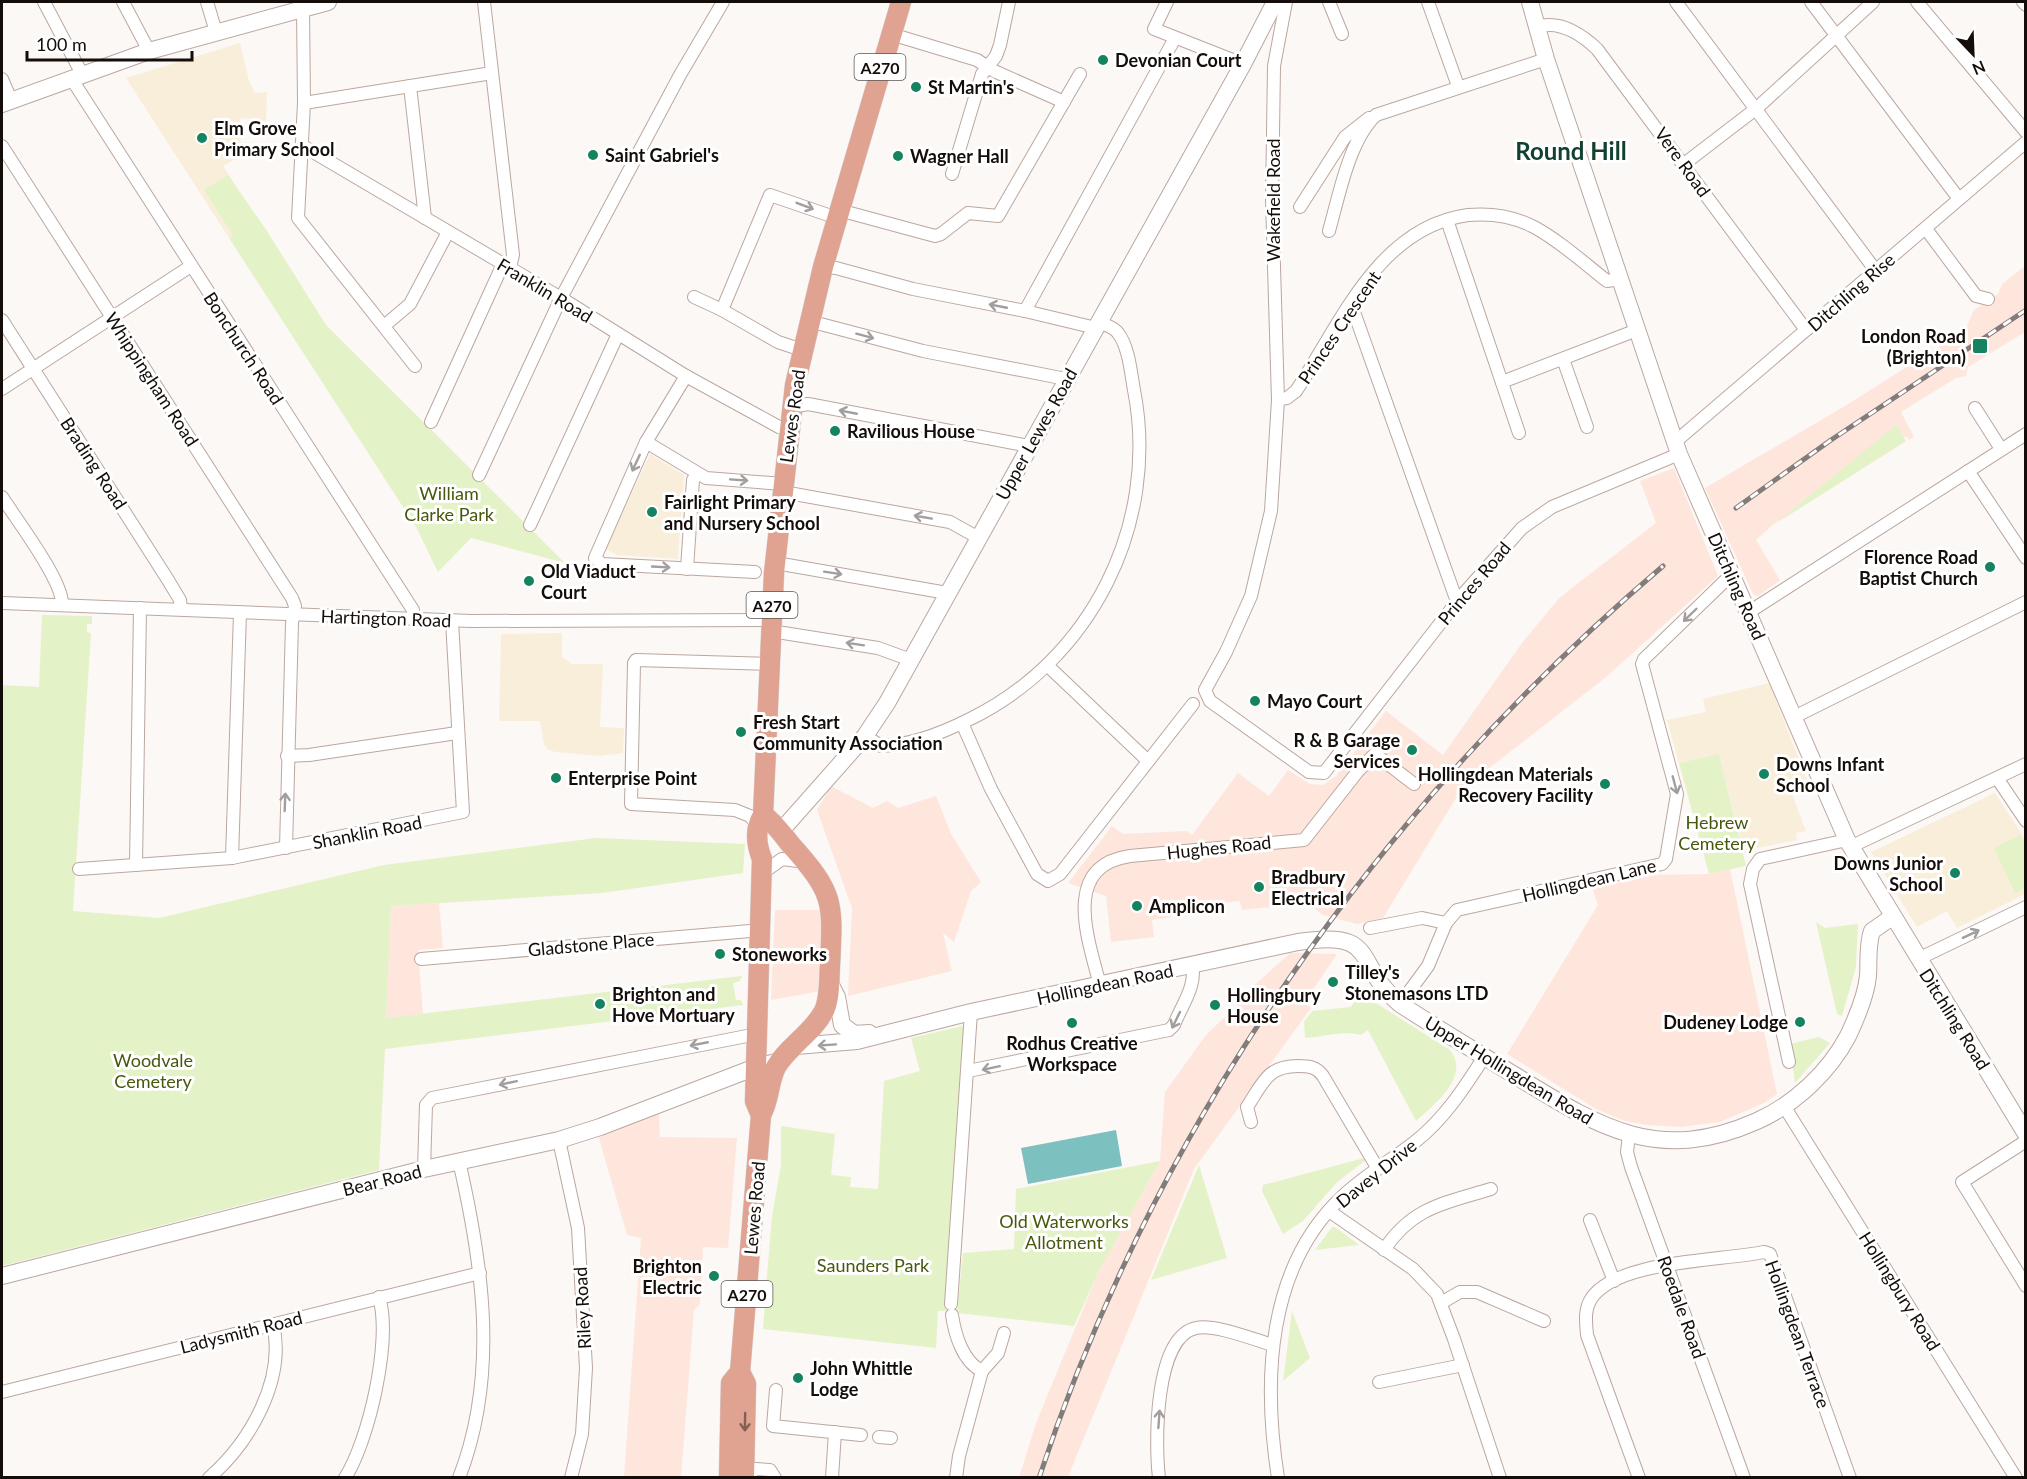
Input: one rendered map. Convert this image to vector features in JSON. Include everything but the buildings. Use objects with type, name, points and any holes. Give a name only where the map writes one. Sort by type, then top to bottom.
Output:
[{"type":"main road","name":"A270","points":[[891,34],[901,2]]},
{"type":"main road","name":"Lewes Road","points":[[741,1475],[731,1383],[740,1372],[761,1115],[769,1101],[771,1082],[780,1061],[816,1025],[823,1012],[829,980],[831,914],[829,897],[807,862],[758,850],[771,626],[789,429],[809,321],[823,267],[842,214],[862,133],[891,34]]},
{"type":"main road","name":"Lewes Road","points":[[760,820],[774,822],[768,853],[757,1034],[755,1101],[761,1115]]},
{"type":"main road","points":[[757,1034],[783,1046],[796,1046]]},
{"type":"street","name":"Bonchurch Road","points":[[44,2],[76,76],[191,266],[413,610],[414,618]]},
{"type":"street","points":[[123,2],[149,51]]},
{"type":"street","points":[[2,79],[6,102],[149,51],[328,2]]},
{"type":"street","points":[[431,423],[513,255],[484,2]]},
{"type":"street","points":[[479,475],[561,298],[680,75],[723,2]]},
{"type":"street","points":[[952,174],[982,74],[994,59],[1000,45],[1009,2]]},
{"type":"street","points":[[1167,2],[1154,29],[1243,64]]},
{"type":"street","name":"Upper Lewes Road","points":[[768,853],[865,736],[911,660],[977,537],[1243,64],[1275,2]]},
{"type":"street","name":"Wakefield Road","points":[[1286,2],[1274,66],[1272,200],[1278,400],[1271,511],[1260,564],[1243,617],[1205,690],[1219,709],[1304,769],[1319,774]]},
{"type":"street","points":[[1329,2],[1342,34]]},
{"type":"street","points":[[1428,2],[1458,86]]},
{"type":"street","name":"Ditchling Road","points":[[1530,2],[1546,59],[1677,448],[1848,843],[2025,1134]]},
{"type":"street","points":[[1676,2],[1876,271]]},
{"type":"street","points":[[1812,2],[1959,199]]},
{"type":"street","points":[[1684,164],[1757,108],[1873,2]]},
{"type":"street","points":[[1917,2],[2025,132]]},
{"type":"street","points":[[211,5],[216,32]]},
{"type":"street","points":[[303,8],[303,146],[298,218],[416,366]]},
{"type":"street","name":"Vere Road","points":[[1537,27],[1546,24],[1557,25],[1590,43],[1684,164],[1806,330]]},
{"type":"street","points":[[891,34],[977,60],[994,71],[1064,102]]},
{"type":"street","points":[[1025,310],[1175,38]]},
{"type":"street","points":[[1300,207],[1345,137],[1361,123],[1376,115],[1458,86],[1546,59]]},
{"type":"street","points":[[304,103],[492,73]]},
{"type":"street","points":[[722,309],[768,198],[774,194],[842,214],[935,236],[968,213],[998,216],[1080,74]]},
{"type":"street","points":[[410,86],[425,218]]},
{"type":"street","points":[[1329,231],[1351,158],[1365,128],[1376,115]]},
{"type":"street","name":"Ditchling Rise","points":[[1677,448],[1806,330],[2025,142]]},
{"type":"street","name":"Whippingham Road","points":[[2,146],[289,591],[295,606],[292,615],[286,848]]},
{"type":"street","name":"Franklin Road","points":[[303,146],[561,298],[686,376],[766,421],[789,429]]},
{"type":"street","name":"Princes Crescent","points":[[1278,400],[1287,398],[1296,391],[1369,277],[1417,233],[1447,220],[1484,214],[1509,217],[1543,232],[1607,281],[1620,279]]},
{"type":"street","points":[[1447,220],[1519,433]]},
{"type":"street","points":[[1926,229],[1976,296],[1988,299]]},
{"type":"street","points":[[384,326],[410,304],[448,232]]},
{"type":"street","points":[[2,389],[191,266]]},
{"type":"street","points":[[823,267],[836,268],[913,289],[1097,325],[1119,333],[1133,381],[1140,443],[1135,500],[1123,545],[1099,601],[1072,640],[1048,666],[1009,697],[962,723],[927,737],[884,746],[877,745],[865,736]]},
{"type":"street","points":[[694,297],[722,309],[778,342],[802,350]]},
{"type":"street","points":[[1348,308],[1354,312],[1455,596],[1459,599]]},
{"type":"street","name":"Brading Road","points":[[2,320],[163,572],[180,600],[181,609]]},
{"type":"street","points":[[809,321],[923,351],[1066,379]]},
{"type":"street","points":[[1502,382],[1637,330]]},
{"type":"street","points":[[530,525],[618,334]]},
{"type":"street","points":[[1563,359],[1587,427]]},
{"type":"street","points":[[686,376],[646,442],[596,551],[596,559],[602,564],[755,572]]},
{"type":"street","points":[[792,407],[808,404],[1029,446]]},
{"type":"street","points":[[1975,408],[2001,449]]},
{"type":"street","points":[[1749,612],[2025,434]]},
{"type":"street","points":[[646,442],[696,475],[706,478],[783,488],[950,522],[977,537]]},
{"type":"street","name":"Princes Road","points":[[1319,774],[1333,763],[1378,701],[1509,540],[1534,518],[1677,448]]},
{"type":"street","points":[[1968,471],[2025,558]]},
{"type":"street","points":[[687,569],[693,480],[696,475]]},
{"type":"street","points":[[2,497],[56,581],[62,597],[62,605]]},
{"type":"street","points":[[776,563],[947,593]]},
{"type":"street","name":"Hollingdean Lane","points":[[1446,923],[1457,910],[1662,864],[1666,859],[1677,794],[1642,664],[1644,659],[1732,574]]},
{"type":"street","points":[[1794,717],[2025,602]]},
{"type":"street","name":"Hartington Road","points":[[2,603],[452,621],[771,626],[878,648],[911,660]]},
{"type":"street","points":[[136,865],[140,608]]},
{"type":"street","points":[[232,858],[240,613]]},
{"type":"street","name":"Shanklin Road","points":[[79,869],[232,858],[463,812],[465,807],[458,733],[452,621]]},
{"type":"street","points":[[760,820],[735,810],[631,804],[634,663],[636,660],[770,664]]},
{"type":"street","points":[[1048,666],[1148,761]]},
{"type":"street","points":[[962,723],[991,789],[1037,874],[1043,879],[1050,880],[1060,874],[1193,704]]},
{"type":"street","points":[[287,756],[309,755],[458,733]]},
{"type":"street","name":"Hughes Road","points":[[1100,985],[1084,900],[1091,878],[1105,864],[1130,856],[1306,839],[1358,771],[1375,754],[1414,784]]},
{"type":"street","points":[[1789,1062],[1750,884],[1751,873],[1761,859],[1848,843],[2025,764]]},
{"type":"street","points":[[1996,778],[2025,821]]},
{"type":"street","points":[[768,853],[782,859],[807,862]]},
{"type":"street","points":[[1918,959],[2025,907]]},
{"type":"street","name":"Upper Hollingdean Road","points":[[1354,944],[1386,990],[1400,1004],[1484,1057],[1570,1110],[1629,1135],[1667,1140],[1710,1136],[1752,1123],[1784,1106],[1820,1075],[1844,1043],[1866,989],[1871,933],[1874,928],[1892,917]]},
{"type":"street","points":[[1370,928],[1422,918],[1446,923],[1428,966],[1400,1004]]},
{"type":"street","name":"Gladstone Place","points":[[421,959],[762,930]]},
{"type":"street","name":"Hollingdean Road","points":[[796,1046],[857,1041],[971,1012],[1311,940],[1335,938],[1354,944]]},
{"type":"street","points":[[968,1071],[1169,1030],[1174,1025],[1191,985],[1192,965]]},
{"type":"street","points":[[829,980],[837,997],[844,1028],[854,1034],[882,1031],[891,1033]]},
{"type":"street","points":[[971,1012],[952,1309],[967,1358],[972,1366],[982,1371]]},
{"type":"street","points":[[424,1169],[423,1150],[429,1100],[590,1065],[757,1034]]},
{"type":"street","name":"Davey Drive","points":[[1278,1478],[1271,1421],[1273,1345],[1287,1284],[1309,1239],[1342,1196],[1430,1129],[1454,1100],[1484,1057]]},
{"type":"street","name":"Bear Road","points":[[2,1276],[424,1169],[559,1140],[600,1127],[756,1067],[780,1061]]},
{"type":"street","points":[[1251,1122],[1247,1107],[1273,1071],[1283,1066],[1313,1067],[1322,1074],[1378,1169]]},
{"type":"street","name":"Hollingbury Road","points":[[1784,1106],[2016,1478]]},
{"type":"street","name":"Roedale Road","points":[[1629,1135],[1627,1152],[1631,1167],[1744,1478]]},
{"type":"street","name":"Riley Road","points":[[559,1140],[578,1228],[586,1368],[582,1434],[571,1478]]},
{"type":"street","points":[[2025,1141],[1962,1182],[2025,1286]]},
{"type":"street","points":[[459,1161],[474,1227],[480,1273],[484,1339],[482,1383],[476,1424],[459,1478]]},
{"type":"street","points":[[1384,1250],[1394,1234],[1412,1217],[1431,1207],[1491,1189]]},
{"type":"street","points":[[1329,1211],[1422,1276],[1441,1303],[1500,1478]]},
{"type":"street","points":[[1590,1220],[1614,1281]]},
{"type":"street","name":"Hollingdean Terrace","points":[[1667,1264],[1764,1252],[1770,1254],[1850,1478]]},
{"type":"street","points":[[1639,1478],[1587,1335],[1586,1322],[1589,1301],[1598,1290],[1614,1281],[1667,1264]]},
{"type":"street","name":"Ladysmith Road","points":[[2,1392],[480,1273]]},
{"type":"street","points":[[1441,1303],[1460,1292],[1477,1292],[1544,1320]]},
{"type":"street","points":[[345,1478],[363,1436],[376,1382],[381,1343],[379,1297]]},
{"type":"street","points":[[209,1478],[237,1449],[260,1410],[274,1362],[273,1324]]},
{"type":"street","points":[[1160,1478],[1161,1399],[1166,1369],[1177,1339],[1191,1329],[1209,1328],[1273,1345]]},
{"type":"street","points":[[956,1478],[958,1456],[982,1371],[998,1353],[1004,1333]]},
{"type":"street","points":[[1379,1382],[1462,1365]]},
{"type":"street","points":[[776,1390],[773,1426],[861,1435]]},
{"type":"street","points":[[832,1478],[835,1432]]},
{"type":"street","points":[[741,1475],[754,1469],[770,1470],[774,1477]]},
{"type":"shaded area","name":"Elm Grove Primary School","points":[[240,43],[249,81],[255,93],[267,92],[266,121],[240,118],[241,156],[223,166],[258,220],[229,238],[126,78]]},
{"type":"shaded area","points":[[2025,266],[2025,332],[1968,367],[1966,376],[1956,378],[1901,412],[1914,437],[1909,440],[1906,436],[1895,444],[1897,447],[1775,523],[1756,540],[1780,580],[1758,596],[1753,594],[1705,488],[1845,406],[1965,330],[1974,310],[1998,294],[2002,284]]},
{"type":"shaded area","name":"Fairlight Primary and Nursery School","points":[[650,454],[684,475],[678,559],[617,555],[606,549]]},
{"type":"shaded area","points":[[1674,468],[1718,576],[1605,678],[1488,769],[1456,798],[1383,918],[1357,924],[1323,915],[1297,895],[1294,899],[1280,888],[1281,906],[1242,910],[1240,901],[1171,909],[1171,917],[1152,920],[1154,937],[1111,942],[1106,896],[1068,883],[1112,826],[1123,834],[1186,831],[1192,835],[1238,773],[1269,796],[1288,770],[1310,784],[1323,785],[1336,776],[1386,711],[1443,755],[1522,643],[1559,598],[1656,523],[1640,481]]},
{"type":"shaded area","points":[[562,633],[562,657],[572,664],[603,664],[600,727],[624,728],[623,753],[600,756],[555,752],[547,749],[544,744],[540,721],[499,721],[501,634]]},
{"type":"shaded area","name":"Downs Infant School","points":[[1769,683],[1809,785],[1790,789],[1806,831],[1796,833],[1797,840],[1743,851],[1719,754],[1679,763],[1667,720],[1706,712],[1703,699]]},
{"type":"shaded area","points":[[831,786],[873,808],[887,801],[898,808],[936,796],[951,834],[981,882],[971,891],[954,942],[943,933],[952,971],[848,996],[852,908],[817,810]]},
{"type":"shaded area","name":"Downs Junior School","points":[[1995,793],[2025,839],[2025,894],[1957,928],[1947,911],[1917,927],[1871,852]]},
{"type":"shaded area","points":[[1730,869],[1777,1094],[1764,1103],[1720,1122],[1680,1127],[1647,1125],[1625,1121],[1596,1109],[1507,1054],[1598,905],[1592,887],[1644,875],[1710,874]]},
{"type":"shaded area","points":[[439,903],[443,948],[418,950],[423,1014],[386,1018],[391,906]]},
{"type":"shaded area","points":[[821,908],[821,991],[771,1000],[775,910],[820,910]]},
{"type":"shaded area","points":[[1290,953],[1337,954],[1304,1003],[1311,1008],[1194,1169],[1068,1477],[1019,1478],[1036,1423],[1098,1273],[1160,1161],[1165,1092],[1206,1035],[1249,994],[1250,989]]},
{"type":"shaded area","points":[[659,1111],[660,1137],[737,1138],[728,1248],[703,1247],[700,1304],[694,1310],[681,1477],[624,1477],[641,1238],[627,1235],[598,1135]]},
{"type":"green space","name":"William Clarke Park","points":[[228,175],[267,231],[326,325],[565,563],[471,538],[438,572],[416,527],[229,238],[233,235],[204,190]]},
{"type":"green space","points":[[1896,425],[1906,441],[1775,524]]},
{"type":"green space","name":"Woodvale Cemetery","points":[[42,615],[92,616],[92,624],[87,624],[87,632],[91,633],[73,911],[159,918],[384,865],[596,838],[745,844],[743,873],[602,893],[391,906],[386,1018],[742,976],[740,981],[733,983],[736,1000],[741,1000],[743,1005],[385,1049],[379,1170],[2,1266],[2,685],[39,687]]},
{"type":"green space","name":"Hebrew Cemetery","points":[[1719,754],[1746,866],[1709,874],[1679,763]]},
{"type":"green space","points":[[2020,835],[2025,845],[2025,888],[2015,893],[1994,848]]},
{"type":"green space","points":[[1816,922],[1825,928],[1858,924],[1856,967],[1842,1016],[1837,1014]]},
{"type":"green space","points":[[1360,993],[1450,1050],[1455,1060],[1456,1070],[1448,1089],[1416,1121],[1368,1030],[1361,1035],[1340,1033],[1305,1038],[1304,1022],[1312,1011],[1351,1007]]},
{"type":"green space","name":"Saunders Park","points":[[967,1025],[946,1311],[938,1311],[936,1348],[763,1329],[765,1302],[769,1302],[770,1288],[766,1287],[772,1216],[781,1165],[781,1126],[835,1134],[831,1175],[851,1177],[850,1187],[878,1189],[884,1081],[920,1071],[911,1038]]},
{"type":"green space","points":[[1819,1037],[1830,1043],[1795,1083],[1790,1044]]},
{"type":"green space","points":[[1364,1158],[1366,1160],[1337,1182],[1303,1221],[1283,1234],[1262,1191],[1263,1185]]},
{"type":"green space","name":"Old Waterworks Allotment","points":[[1160,1161],[1098,1273],[1074,1326],[957,1313],[963,1253],[1014,1249],[1016,1189]]},
{"type":"green space","points":[[1199,1165],[1227,1258],[1151,1280]]},
{"type":"green space","points":[[1332,1227],[1335,1227],[1359,1245],[1315,1250]]},
{"type":"green space","points":[[1292,1311],[1310,1358],[1283,1381]]},
{"type":"water","points":[[1116,1130],[1122,1166],[1028,1184],[1021,1148]]},
{"type":"railway","points":[[1736,508],[1831,440],[2026,310]]},
{"type":"railway","points":[[1039,1478],[1088,1347],[1146,1220],[1213,1097],[1289,979],[1372,867],[1463,760],[1560,660],[1663,566]]},
{"type":"place","name":"Devonian Court","points":[[1103,60]]},
{"type":"place","name":"St Martin's","points":[[916,87]]},
{"type":"place","name":"Elm Grove Primary School","points":[[202,138]]},
{"type":"place","name":"Saint Gabriel's","points":[[593,155]]},
{"type":"place","name":"Wagner Hall","points":[[898,156]]},
{"type":"place","name":"London Road (Brighton)","points":[[1980,346]]},
{"type":"place","name":"Ravilious House","points":[[835,431]]},
{"type":"place","name":"Fairlight Primary and Nursery School","points":[[652,512]]},
{"type":"place","name":"Florence Road Baptist Church","points":[[1990,567]]},
{"type":"place","name":"Old Viaduct Court","points":[[529,581]]},
{"type":"place","name":"Mayo Court","points":[[1255,701]]},
{"type":"place","name":"Fresh Start Community Association","points":[[741,732]]},
{"type":"place","name":"R & B Garage Services","points":[[1412,750]]},
{"type":"place","name":"Downs Infant School","points":[[1764,774]]},
{"type":"place","name":"Enterprise Point","points":[[556,778]]},
{"type":"place","name":"Hollingdean Materials Recovery Facility","points":[[1605,784]]},
{"type":"place","name":"Downs Junior School","points":[[1955,873]]},
{"type":"place","name":"Bradbury Electrical","points":[[1259,887]]},
{"type":"place","name":"Amplicon","points":[[1137,906]]},
{"type":"place","name":"Stoneworks","points":[[720,954]]},
{"type":"place","name":"Tilley's Stonemasons LTD","points":[[1333,982]]},
{"type":"place","name":"Brighton and Hove Mortuary","points":[[600,1004]]},
{"type":"place","name":"Hollingbury House","points":[[1215,1005]]},
{"type":"place","name":"Dudeney Lodge","points":[[1800,1022]]},
{"type":"place","name":"Rodhus Creative Workspace","points":[[1072,1023]]},
{"type":"place","name":"Brighton Electric","points":[[714,1276]]},
{"type":"place","name":"John Whittle Lodge","points":[[798,1378]]},
{"type":"district","name":"Round Hill","points":[[1571,150]]}]
